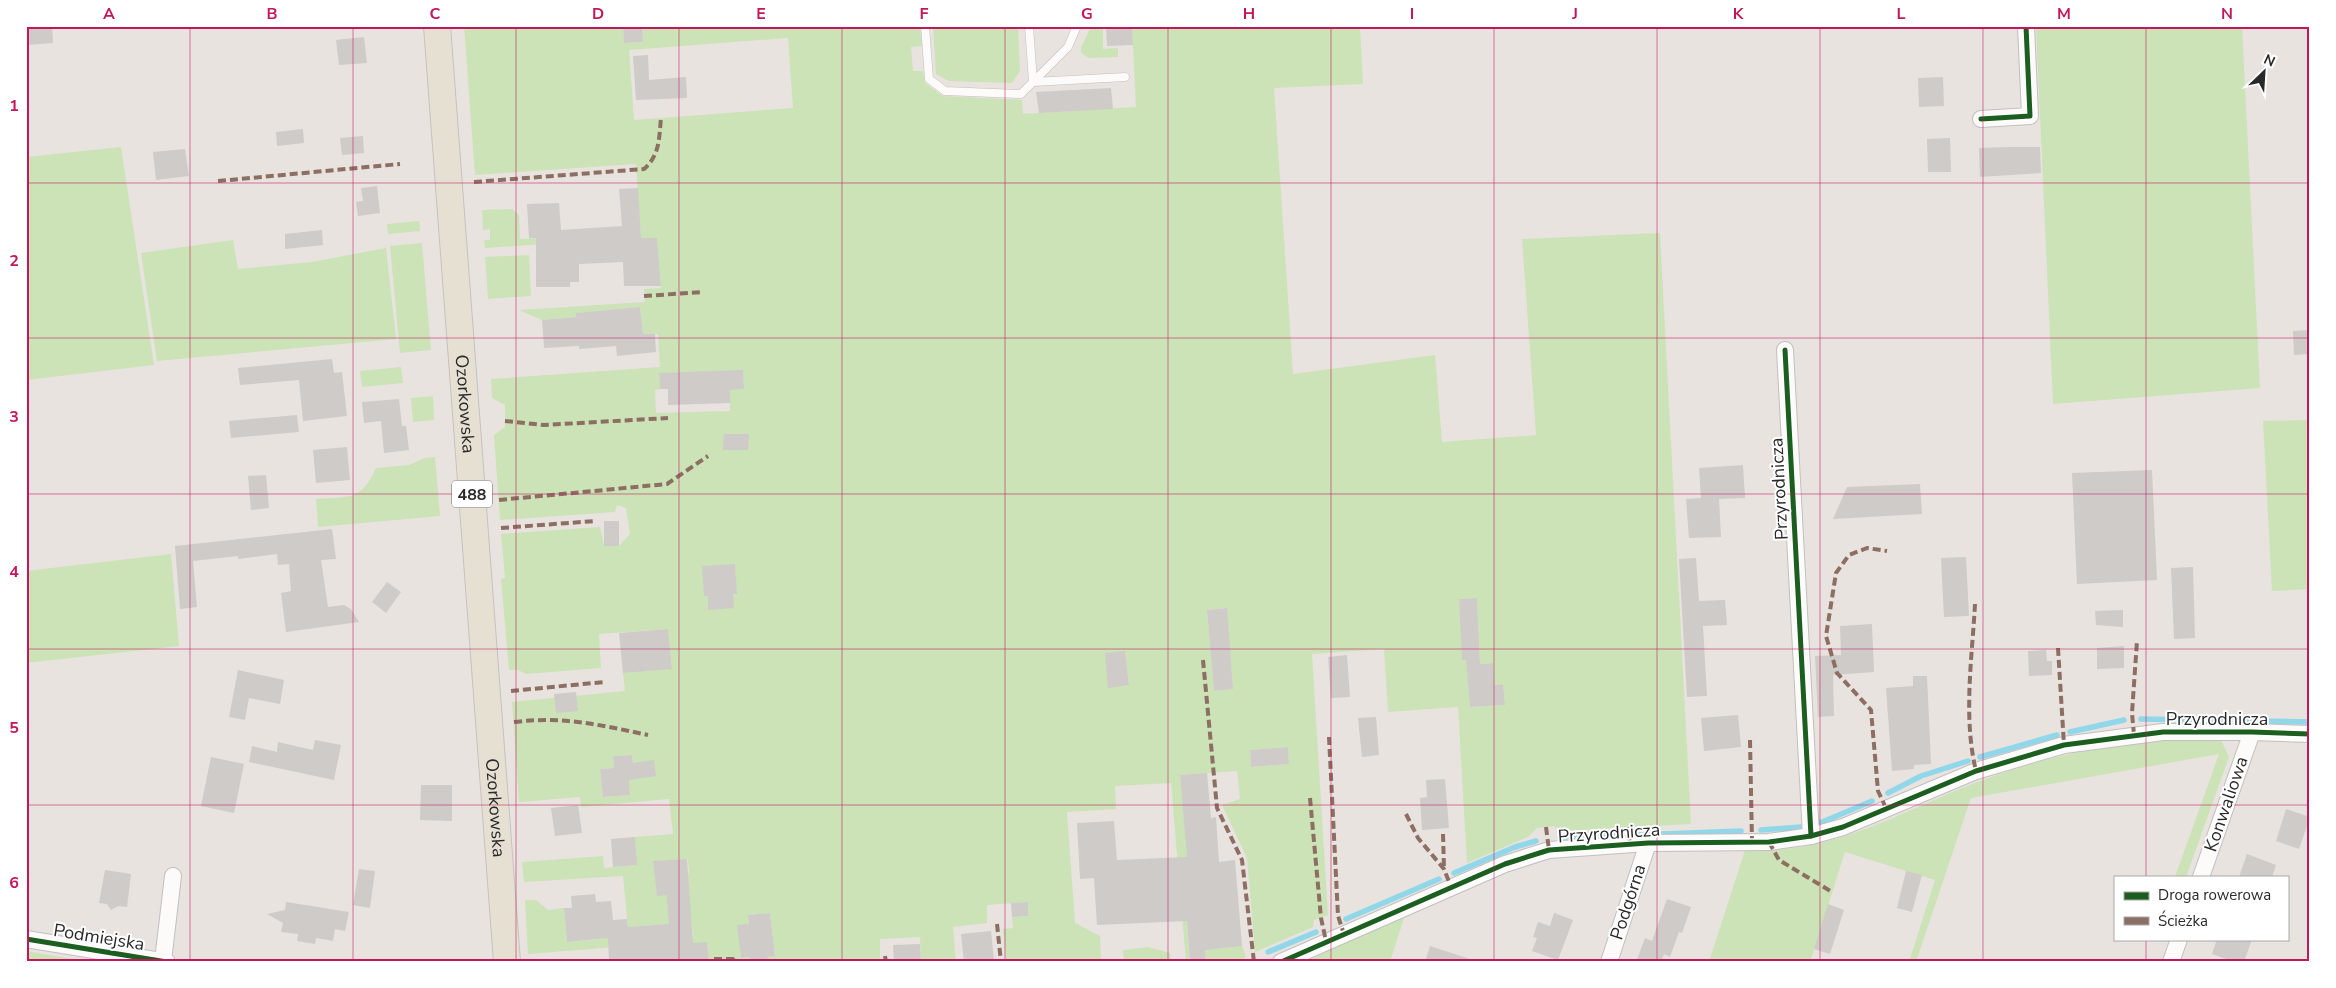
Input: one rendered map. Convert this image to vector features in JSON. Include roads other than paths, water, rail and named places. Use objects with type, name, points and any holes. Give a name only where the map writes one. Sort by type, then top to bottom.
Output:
[{"type":"main road","name":"Ozorkowska","points":[[437,26],[507,962]]},
{"type":"street","points":[[1981,119],[2030,116],[2026,26]]},
{"type":"street","name":"Przyrodnicza","points":[[1785,350],[1811,836]]},
{"type":"street","name":"Przyrodnicza","points":[[1281,962],[1505,864],[1549,850],[1648,843],[1769,842],[1811,836],[1843,827],[1976,771],[2064,745],[2164,732],[2310,734]]},
{"type":"street","name":"Konwaliowa","points":[[2201,876],[2252,732]]},
{"type":"street","name":"Podgórna","points":[[1609,962],[1648,843]]},
{"type":"street","points":[[165,961],[173,876]]},
{"type":"street","name":"Podmiejska","points":[[26,938],[165,961]]},
{"type":"street","points":[[2171,962],[2179,940]]},
{"type":"lane","points":[[925,26],[929,79],[945,91],[1021,94],[1068,47],[1077,26]]},
{"type":"lane","points":[[1029,26],[1033,82]]},
{"type":"lane","points":[[1033,82],[1125,77]]},
{"type":"waterway","points":[[2141,719],[2310,722]]},
{"type":"waterway","points":[[2070,732],[2124,720]]},
{"type":"waterway","points":[[1980,757],[2057,735]]},
{"type":"waterway","points":[[1888,793],[1921,776],[1968,761]]},
{"type":"waterway","points":[[1820,823],[1872,801]]},
{"type":"waterway","points":[[1761,830],[1801,827]]},
{"type":"waterway","points":[[1637,835],[1741,831]]},
{"type":"waterway","points":[[1560,837],[1622,836]]},
{"type":"waterway","points":[[1454,873],[1515,847],[1536,841]]},
{"type":"waterway","points":[[1346,919],[1439,879]]},
{"type":"waterway","points":[[1268,952],[1316,932]]}]
